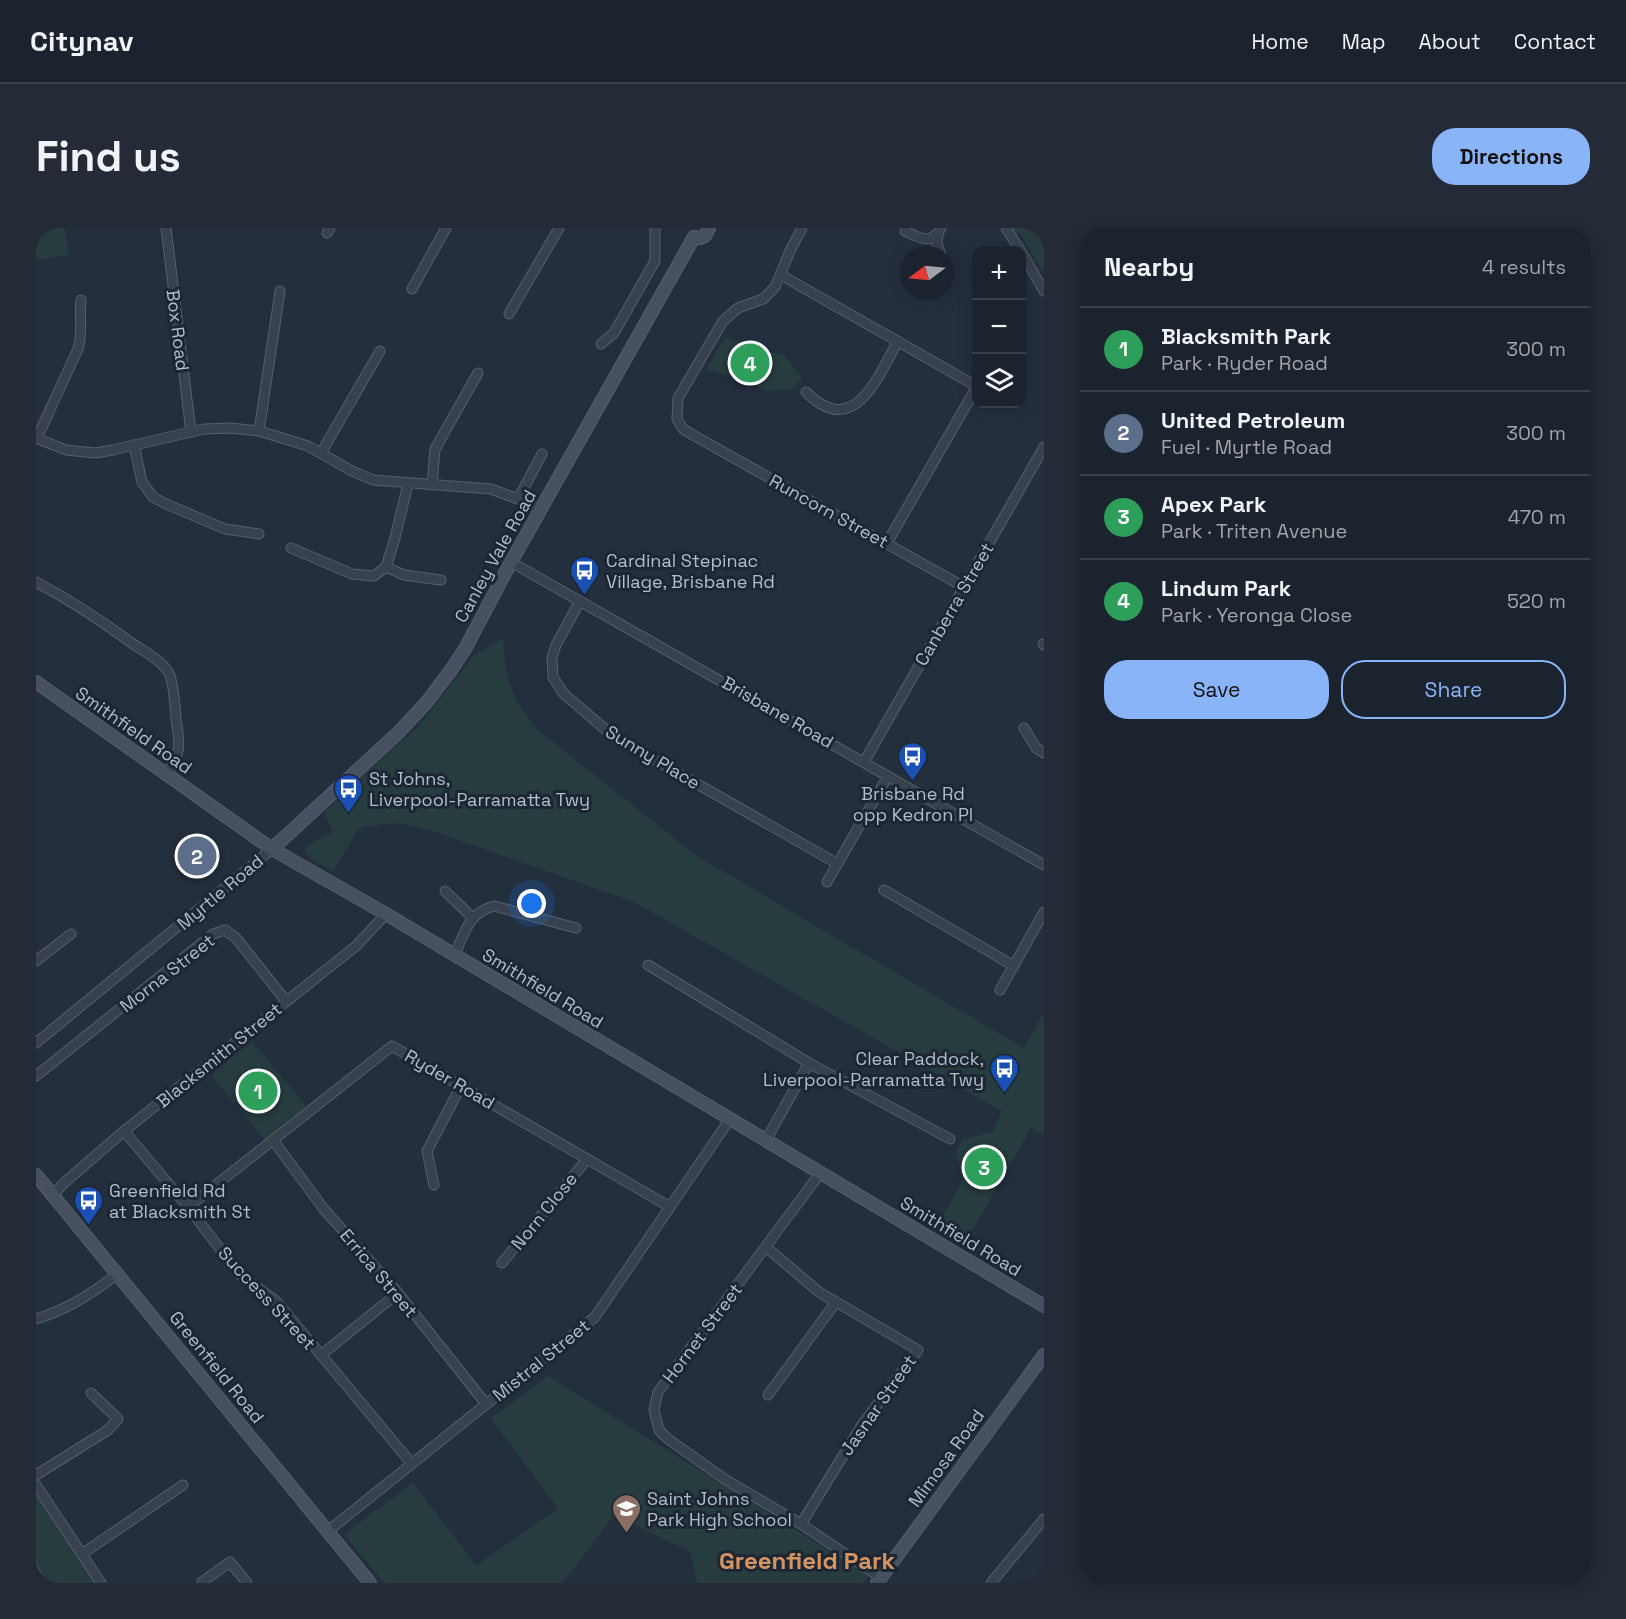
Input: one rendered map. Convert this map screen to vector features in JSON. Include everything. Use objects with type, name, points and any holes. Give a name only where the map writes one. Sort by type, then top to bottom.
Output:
[{"type":"main road","points":[[692,232],[704,237],[708,234],[709,228]]},
{"type":"main road","name":"Canley Vale Road","points":[[272,849],[399,732],[426,703],[465,649],[540,510],[600,407],[692,232]]},
{"type":"main road","name":"Smithfield Road","points":[[36,682],[272,849],[386,914],[1044,1306]]},
{"type":"main road","name":"Greenfield Road","points":[[36,1175],[328,1532],[365,1581]]},
{"type":"main road","name":"Mimosa Road","points":[[879,1580],[1044,1355]]},
{"type":"street","name":"Box Road","points":[[166,228],[191,432]]},
{"type":"street","points":[[412,289],[446,228]]},
{"type":"street","points":[[509,314],[559,228]]},
{"type":"street","points":[[601,344],[614,333],[655,261],[654,228]]},
{"type":"street","points":[[802,228],[781,275],[972,385]]},
{"type":"street","points":[[1006,228],[1017,246]]},
{"type":"street","points":[[905,231],[930,239],[939,231]]},
{"type":"street","points":[[938,246],[939,231]]},
{"type":"street","points":[[1026,260],[1044,291]]},
{"type":"street","name":"Runcorn Street","points":[[781,275],[775,287],[763,299],[738,308],[723,321],[678,398],[677,419],[683,429],[693,435],[964,587]]},
{"type":"street","points":[[259,431],[280,291]]},
{"type":"street","points":[[81,300],[80,344],[37,438],[66,450],[106,452],[216,428],[259,431],[294,441],[373,480],[485,488],[519,499],[540,510]]},
{"type":"street","points":[[806,392],[815,401],[834,409],[856,405],[867,394],[898,341]]},
{"type":"street","points":[[321,453],[380,351]]},
{"type":"street","points":[[432,485],[435,449],[478,373]]},
{"type":"street","points":[[887,543],[972,394]]},
{"type":"street","points":[[134,445],[142,482],[153,497],[225,529],[259,534]]},
{"type":"street","name":"Canberra Street","points":[[864,762],[1044,447]]},
{"type":"street","points":[[519,499],[542,454]]},
{"type":"street","points":[[291,548],[352,574],[374,576],[386,567],[396,537],[408,484]]},
{"type":"street","name":"Brisbane Road","points":[[511,562],[1044,865]]},
{"type":"street","points":[[386,567],[404,575],[441,580]]},
{"type":"street","points":[[36,582],[72,601],[155,659],[169,673],[179,749],[176,760],[166,775]]},
{"type":"street","name":"Sunny Place","points":[[580,601],[552,657],[553,676],[563,693],[613,736],[838,864]]},
{"type":"street","points":[[1024,728],[1036,748],[1044,753]]},
{"type":"street","points":[[827,882],[888,776]]},
{"type":"street","name":"Myrtle Road","points":[[36,1043],[169,936],[272,849]]},
{"type":"street","points":[[884,890],[1014,966]]},
{"type":"street","points":[[445,891],[472,918]]},
{"type":"street","points":[[454,956],[472,918],[481,909],[494,906],[576,928]]},
{"type":"street","points":[[1000,990],[1044,912]]},
{"type":"street","name":"Blacksmith Street","points":[[53,1195],[124,1131],[356,946],[386,914]]},
{"type":"street","name":"Morna Street","points":[[36,1076],[213,934],[225,930],[236,938],[286,1001]]},
{"type":"street","points":[[36,961],[71,934]]},
{"type":"street","points":[[648,965],[809,1063],[950,1139]]},
{"type":"street","name":"Ryder Road","points":[[188,1207],[392,1046],[670,1207]]},
{"type":"street","points":[[766,1140],[809,1063]]},
{"type":"street","points":[[434,1185],[427,1151],[460,1086]]},
{"type":"street","name":"Mistral Street","points":[[328,1532],[595,1317],[730,1119]]},
{"type":"street","name":"Success Street","points":[[124,1131],[188,1207],[240,1275],[276,1301],[412,1464]]},
{"type":"street","name":"Errica Street","points":[[273,1140],[323,1208],[398,1293],[486,1404]]},
{"type":"street","name":"Norn Close","points":[[502,1263],[587,1159]]},
{"type":"street","name":"Hornet Street","points":[[821,1172],[658,1392],[654,1410],[659,1430],[668,1439],[726,1480],[801,1524],[879,1580]]},
{"type":"street","name":"Jasnar Street","points":[[766,1246],[819,1292],[918,1350],[862,1425],[801,1524]]},
{"type":"street","points":[[36,1319],[92,1294],[117,1274]]},
{"type":"street","points":[[321,1355],[398,1293]]},
{"type":"street","points":[[768,1395],[836,1302]]},
{"type":"street","points":[[36,1475],[108,1430],[118,1419],[92,1393]]},
{"type":"street","points":[[36,1485],[101,1583]]},
{"type":"street","points":[[82,1554],[183,1485]]},
{"type":"street","points":[[992,1583],[999,1571],[1044,1520]]},
{"type":"street","points":[[202,1582],[230,1562],[247,1583]]},
{"type":"green space","points":[[36,228],[65,228],[69,255],[36,260]]},
{"type":"green space","points":[[1013,228],[1044,228],[1044,275],[1019,232],[1016,234]]},
{"type":"green space","points":[[725,337],[785,356],[803,380],[793,389],[766,391],[744,379],[706,370]]},
{"type":"green space","points":[[503,638],[505,665],[516,699],[539,731],[697,856],[1024,1048],[1044,1012],[1044,1135],[1031,1128],[964,1245],[936,1229],[962,1182],[956,1151],[963,1139],[993,1132],[1002,1111],[634,902],[433,831],[400,823],[359,827],[333,872],[310,858],[305,850],[307,846],[333,832],[324,813],[354,783],[419,726],[472,657]]},
{"type":"green space","points":[[252,1041],[306,1106],[265,1140],[211,1075]]},
{"type":"green space","points":[[548,1376],[868,1577],[863,1583],[697,1583],[690,1552],[614,1515],[563,1583],[385,1583],[344,1534],[413,1483],[476,1565],[558,1509],[491,1418]]},
{"type":"green space","points":[[36,1492],[97,1583],[36,1583]]},
{"type":"waterway","points":[[36,1562],[45,1583]]},
{"type":"place","name":"Lindum Park","points":[[750,363]]},
{"type":"place","name":"Cardinal Stepinac Village, Brisbane Rd","points":[[585,596]]},
{"type":"place","name":"Brisbane Rd opp Kedron Pl","points":[[913,782]]},
{"type":"place","name":"St Johns, Liverpool-Parramatta Twy","points":[[348,814]]},
{"type":"place","name":"United Petroleum","points":[[197,856]]},
{"type":"place","name":"Blacksmith Park","points":[[258,1091]]},
{"type":"place","name":"Clear Paddock, Liverpool-Parramatta Twy","points":[[1005,1094]]},
{"type":"place","name":"Apex Park","points":[[984,1167]]},
{"type":"place","name":"Greenfield Rd at Blacksmith St","points":[[88,1226]]},
{"type":"place","name":"Saint Johns Park High School","points":[[626,1534]]},
{"type":"district","name":"Greenfield Park","points":[[807,1560]]}]
